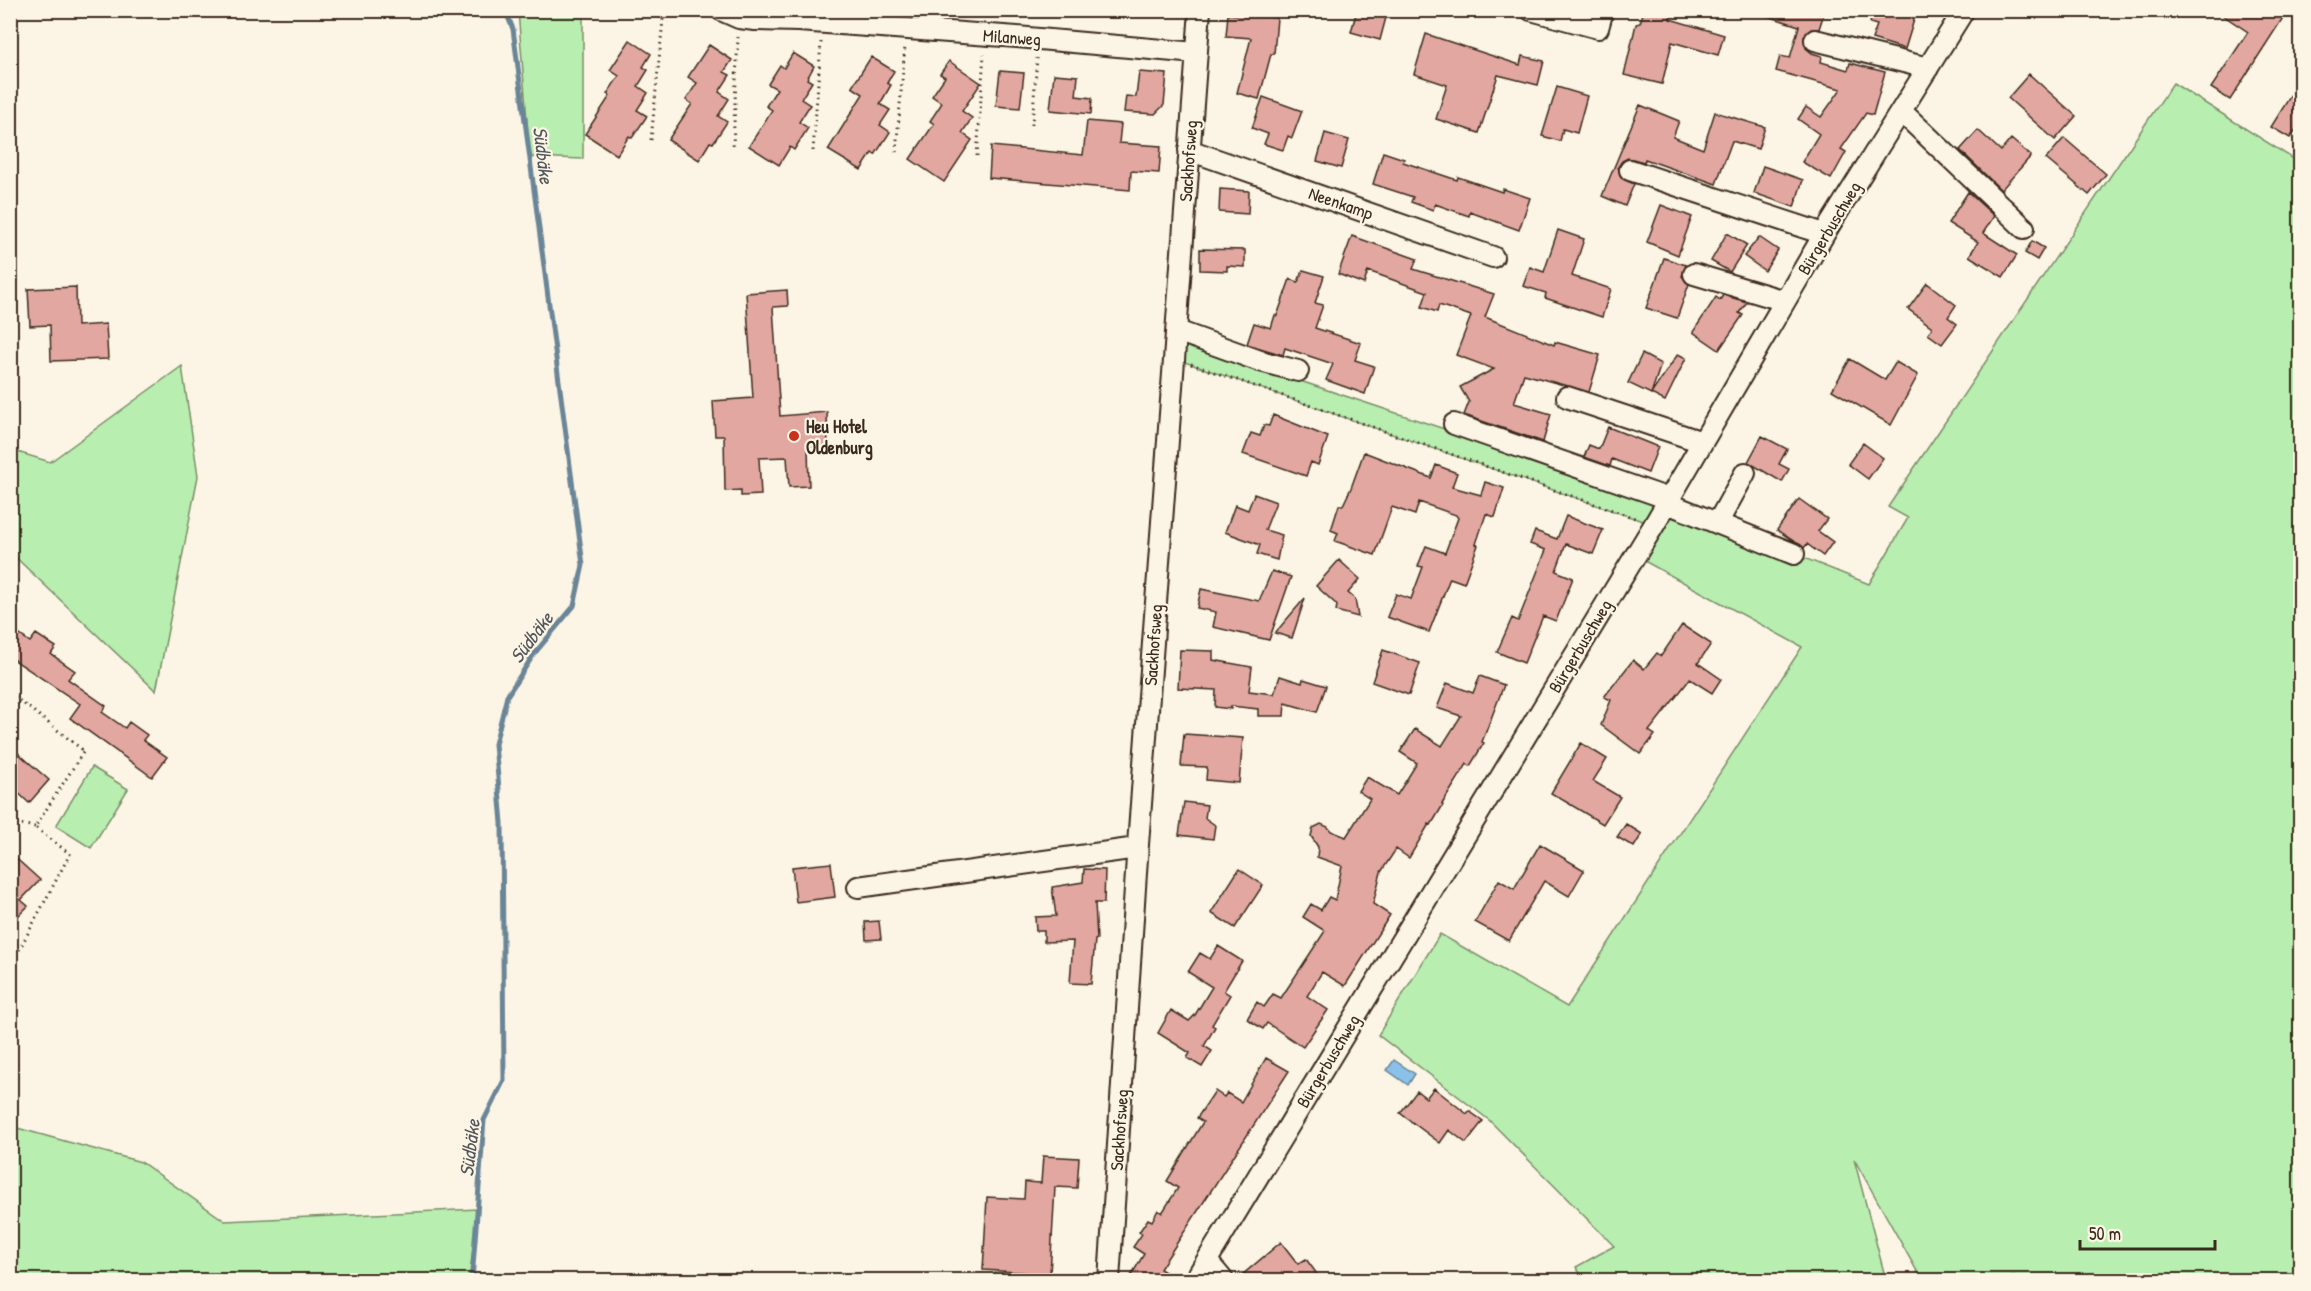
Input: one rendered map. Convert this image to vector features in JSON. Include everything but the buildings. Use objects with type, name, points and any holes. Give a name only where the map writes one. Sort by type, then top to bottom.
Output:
[{"type":"street","name":"Sackhofsweg","points":[[1109,1281],[1137,848],[1156,621],[1167,444],[1176,359],[1200,10]]},
{"type":"street","points":[[1531,10],[1598,28],[1603,10]]},
{"type":"street","name":"Bürgerbuschweg","points":[[1205,1272],[1654,525],[1827,230],[1964,10]]},
{"type":"street","name":"Milanweg","points":[[730,14],[1197,53]]},
{"type":"street","points":[[1815,40],[1928,68]]},
{"type":"street","points":[[1900,111],[2024,228]]},
{"type":"street","name":"Neenkamp","points":[[1189,150],[1494,257]]},
{"type":"street","points":[[1661,166],[1692,180],[1827,230]]},
{"type":"street","points":[[1630,170],[1827,230]]},
{"type":"street","points":[[1694,274],[1785,301]]},
{"type":"street","points":[[1177,330],[1260,361],[1298,371]]},
{"type":"street","points":[[1567,397],[1702,442]]},
{"type":"street","points":[[1454,424],[1668,501],[1794,554]]},
{"type":"street","points":[[1718,522],[1745,473]]},
{"type":"street","points":[[858,887],[1137,848]]},
{"type":"street","points":[[1205,1272],[1223,1281]]},
{"type":"path","points":[[651,140],[664,10]]},
{"type":"path","points":[[730,14],[733,146]]},
{"type":"path","points":[[813,151],[823,23]]},
{"type":"path","points":[[896,152],[906,29]]},
{"type":"path","points":[[977,156],[985,35]]},
{"type":"path","points":[[1032,125],[1039,39]]},
{"type":"path","points":[[1176,359],[1654,525]]},
{"type":"path","points":[[10,693],[84,750],[35,827]]},
{"type":"path","points":[[10,822],[35,827],[70,854],[10,967]]},
{"type":"green space","points":[[518,11],[583,11],[583,159],[530,157]]},
{"type":"green space","points":[[2173,83],[2300,163],[2300,1280],[2017,1280],[2014,1276],[2005,1280],[1922,1280],[1854,1159],[1886,1280],[1584,1280],[1576,1267],[1614,1246],[1489,1120],[1378,1035],[1440,934],[1567,1007],[1802,647],[1635,556],[1669,504],[1869,584],[1908,518],[1888,507]]},
{"type":"green space","points":[[1177,340],[1667,503],[1654,525],[1176,359]]},
{"type":"green space","points":[[182,366],[198,476],[156,691],[11,553],[11,450],[50,462]]},
{"type":"green space","points":[[92,767],[128,789],[91,848],[56,826]]},
{"type":"green space","points":[[10,1126],[141,1162],[225,1221],[478,1209],[469,1280],[11,1280]]},
{"type":"water","points":[[1394,1060],[1415,1074],[1408,1085],[1387,1070]]},
{"type":"waterway","name":"Südbäke","points":[[472,1280],[484,1120],[504,1080],[502,823],[495,744],[507,696],[534,654],[574,606],[583,565],[513,29],[505,10]]},
{"type":"place","name":"Heu Hotel Oldenburg","points":[[794,436]]}]
